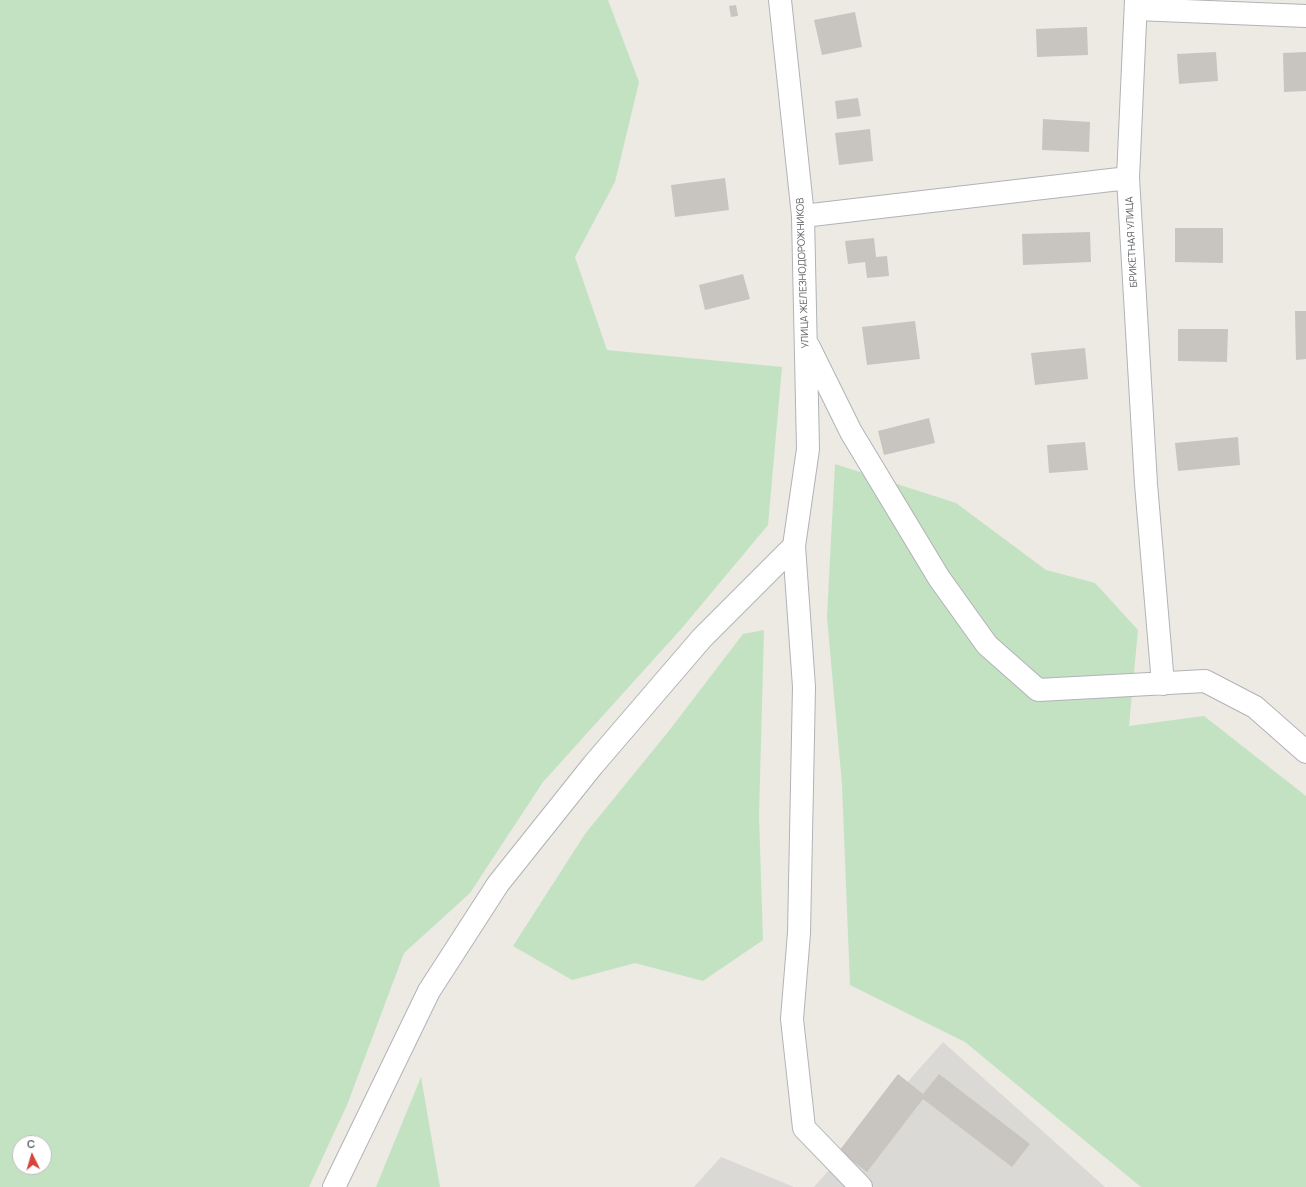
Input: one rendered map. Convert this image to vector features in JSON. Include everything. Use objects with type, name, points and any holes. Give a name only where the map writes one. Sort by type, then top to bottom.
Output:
[{"type":"street","name":"УЛИЦА ЖЕЛЕЗНОДОРОЖНИКОВ","points":[[780,0],[803,216],[808,449],[794,546],[804,687],[800,933],[793,1026],[804,1128],[861,1187]]},
{"type":"street","points":[[1136,5],[1306,16]]},
{"type":"street","name":"БРИКЕТНАЯ УЛИЦА","points":[[1136,5],[1128,178],[1146,484],[1163,684]]},
{"type":"street","points":[[803,216],[1128,178]]},
{"type":"street","points":[[806,341],[851,432],[939,578],[987,645],[1038,690],[1205,681],[1255,707],[1306,752]]},
{"type":"street","points":[[334,1187],[429,991],[498,884],[593,765],[702,638],[794,546]]},
{"type":"shaded area","points":[[943,1042],[1105,1187],[814,1187]]},
{"type":"shaded area","points":[[721,1157],[794,1187],[694,1187]]},
{"type":"green space","points":[[0,0],[608,0],[639,82],[615,182],[575,257],[607,350],[782,367],[768,525],[682,628],[543,782],[470,893],[404,953],[347,1105],[309,1187],[0,1187]]},
{"type":"green space","points":[[835,464],[956,503],[1046,570],[1095,583],[1138,630],[1129,726],[1204,716],[1306,796],[1306,1187],[1141,1187],[965,1042],[850,985],[842,785],[827,617]]},
{"type":"green space","points":[[764,630],[759,816],[763,940],[703,981],[635,963],[572,980],[513,946],[585,834],[668,732],[743,634]]},
{"type":"green space","points":[[421,1077],[440,1187],[376,1187]]},
{"type":"building","points":[[736,5],[738,16],[731,17],[729,6]]},
{"type":"building","points":[[855,12],[862,47],[822,55],[814,20]]},
{"type":"building","points":[[1087,27],[1088,55],[1037,57],[1036,29]]},
{"type":"building","points":[[1216,52],[1218,81],[1179,84],[1177,54]]},
{"type":"building","points":[[1306,52],[1306,91],[1284,92],[1283,53]]},
{"type":"building","points":[[858,98],[861,116],[837,119],[835,101]]},
{"type":"building","points":[[1043,119],[1090,122],[1089,152],[1042,150]]},
{"type":"building","points":[[870,129],[873,161],[839,165],[835,133]]},
{"type":"building","points":[[725,178],[729,210],[675,217],[671,185]]},
{"type":"building","points":[[1175,228],[1223,228],[1223,263],[1175,262]]},
{"type":"building","points":[[1090,232],[1091,262],[1023,265],[1022,234]]},
{"type":"building","points":[[874,238],[876,257],[887,256],[889,276],[867,278],[865,262],[848,264],[845,241]]},
{"type":"building","points":[[743,274],[750,299],[705,310],[699,285]]},
{"type":"building","points":[[1295,311],[1306,311],[1306,359],[1296,360]]},
{"type":"building","points":[[915,321],[920,359],[867,365],[862,327]]},
{"type":"building","points":[[1178,329],[1228,329],[1227,362],[1178,361]]},
{"type":"building","points":[[1085,348],[1088,379],[1035,385],[1031,353]]},
{"type":"building","points":[[929,418],[935,443],[884,455],[878,431]]},
{"type":"building","points":[[1238,437],[1240,465],[1178,471],[1175,443]]},
{"type":"building","points":[[1085,442],[1088,470],[1049,473],[1047,445]]},
{"type":"building","points":[[898,1074],[923,1094],[939,1074],[1030,1144],[1012,1167],[923,1099],[867,1172],[839,1151]]}]
